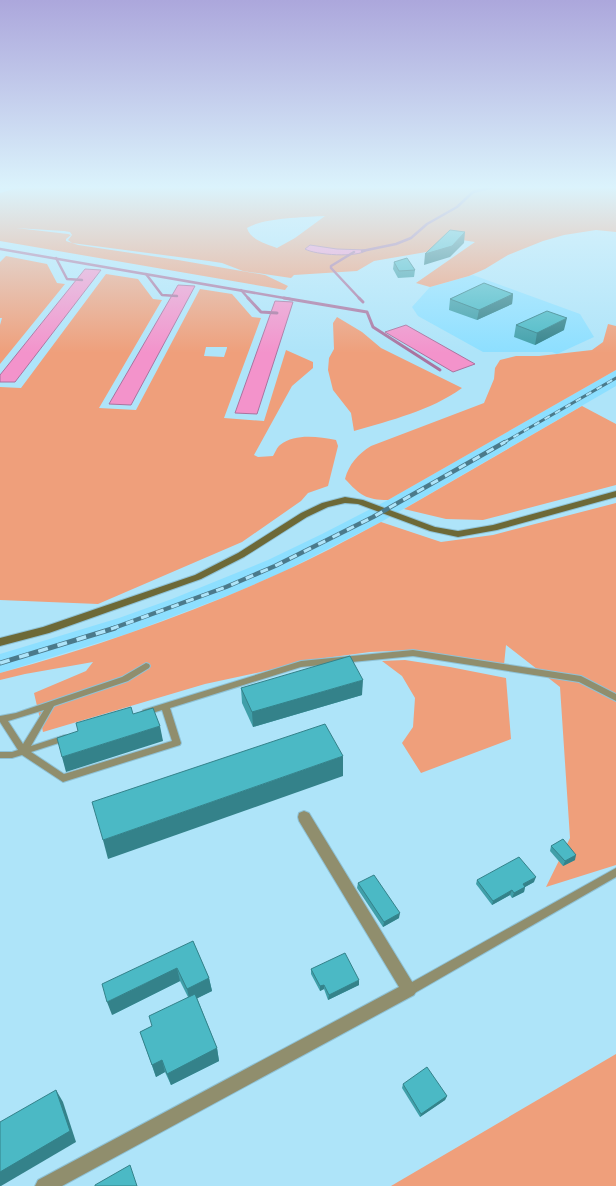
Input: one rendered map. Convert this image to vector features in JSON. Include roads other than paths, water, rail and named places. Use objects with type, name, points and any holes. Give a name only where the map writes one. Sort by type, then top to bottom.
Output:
[{"type":"street","points":[[0,642],[45,630],[198,577],[241,555],[304,515],[325,505],[345,500],[360,502],[433,529],[458,534],[494,528],[616,494]]},
{"type":"street","points":[[44,1186],[409,990],[304,817]]},
{"type":"lane","points":[[135,716],[301,664],[413,653],[581,679],[616,698]]},
{"type":"lane","points":[[146,666],[125,679],[16,716],[1,719],[23,751],[63,778],[177,743],[165,706]]},
{"type":"lane","points":[[23,751],[52,703]]},
{"type":"lane","points":[[0,755],[12,755],[75,734]]},
{"type":"lane","points":[[409,990],[616,872]]},
{"type":"waterway","points":[[362,251],[400,242]]},
{"type":"waterway","points":[[0,249],[56,259]]},
{"type":"waterway","points":[[354,252],[331,266],[331,268],[360,299]]},
{"type":"waterway","points":[[56,259],[146,274]]},
{"type":"waterway","points":[[56,259],[67,279],[82,280]]},
{"type":"waterway","points":[[146,274],[242,291]]},
{"type":"waterway","points":[[146,274],[162,295],[177,296]]},
{"type":"waterway","points":[[242,291],[290,299]]},
{"type":"waterway","points":[[242,291],[249,299]]},
{"type":"waterway","points":[[248,298],[261,312],[277,313]]},
{"type":"waterway","points":[[284,298],[367,312],[373,327],[440,370]]},
{"type":"waterway","points":[[360,299],[363,302]]},
{"type":"railway","points":[[503,443],[616,378]]},
{"type":"railway","points":[[111,629],[226,587],[275,566],[373,517],[505,442]]},
{"type":"railway","points":[[0,663],[115,628]]}]
